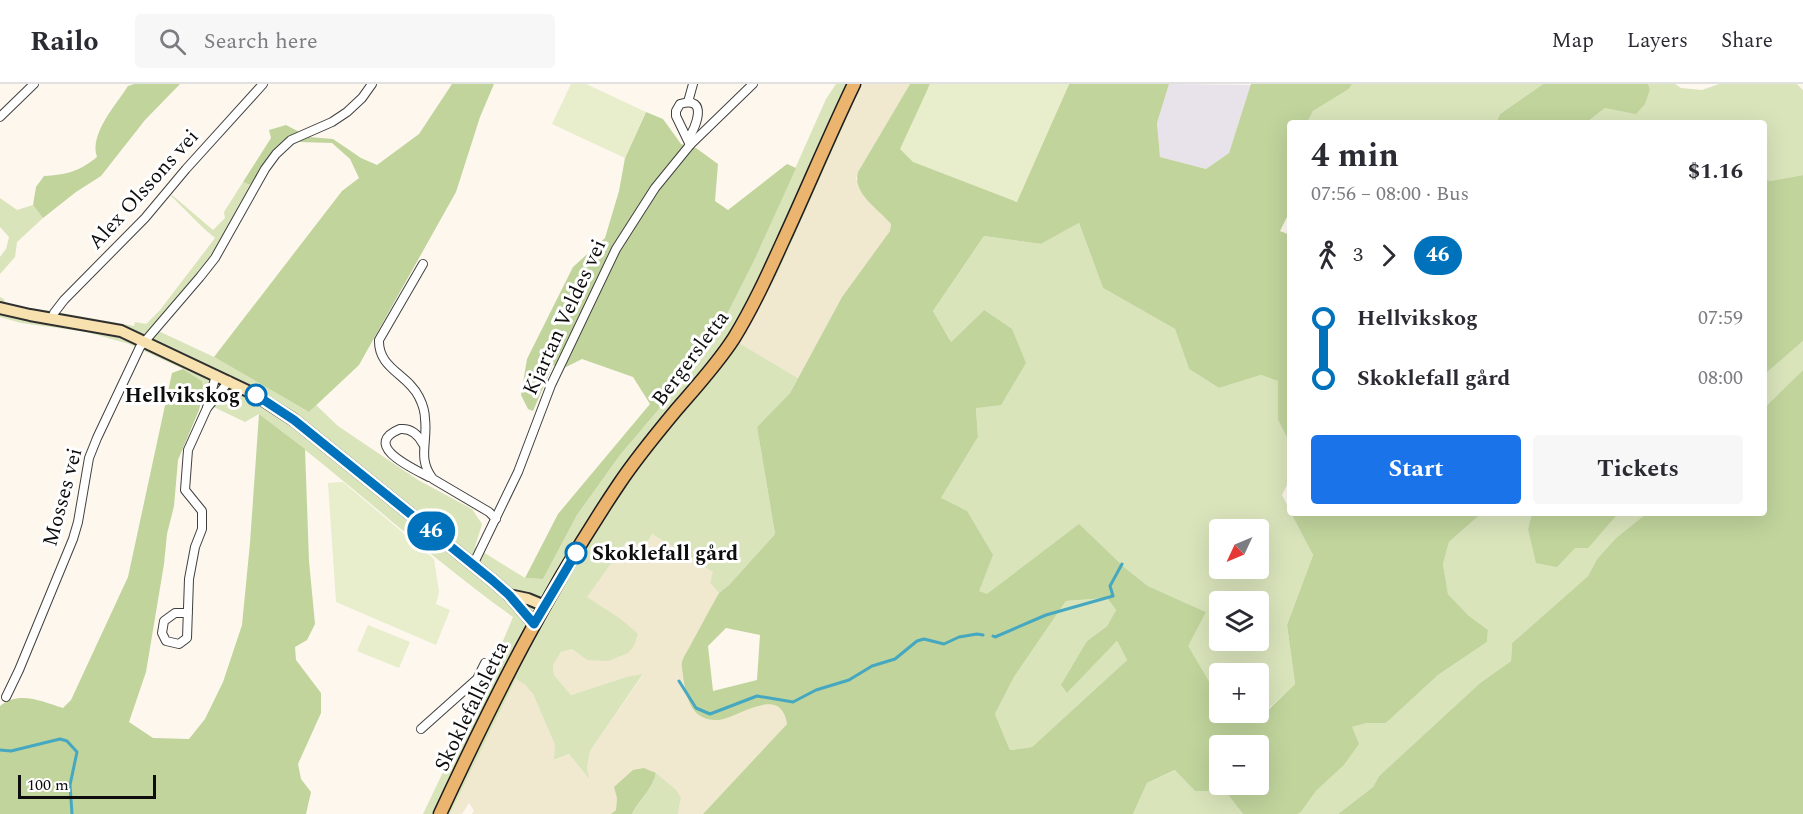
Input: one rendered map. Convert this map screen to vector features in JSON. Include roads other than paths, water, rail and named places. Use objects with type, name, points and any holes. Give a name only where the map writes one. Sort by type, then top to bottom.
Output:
[{"type":"main road","name":"Bergersletta","points":[[539,616],[628,470],[713,367],[737,332],[768,273],[854,84]]},
{"type":"main road","points":[[0,308],[121,331],[229,381],[274,405],[509,595],[539,616]]},
{"type":"main road","points":[[509,595],[528,599],[539,616]]},
{"type":"main road","name":"Skoklefallsletta","points":[[440,814],[473,742],[539,616]]},
{"type":"street","points":[[0,117],[34,84]]},
{"type":"street","name":"Alex Olssons vei","points":[[52,319],[64,300],[145,218],[262,84]]},
{"type":"street","name":"Mosses vei","points":[[6,697],[20,670],[73,539],[89,458],[140,347],[215,258],[265,168],[276,154],[291,140],[332,122],[347,112],[362,98],[372,84]]},
{"type":"street","points":[[689,142],[676,116],[676,111],[681,104],[688,102],[693,84]]},
{"type":"street","name":"Kjartan Veldes vei","points":[[473,565],[518,472],[550,385],[610,259],[655,188],[689,142],[753,84]]},
{"type":"street","name":"Kjartan Veldes vei","points":[[688,102],[695,105],[699,116],[689,142]]},
{"type":"street","points":[[423,264],[386,327],[379,340],[379,345],[381,356],[420,398],[426,421],[424,461],[426,471],[433,479]]},
{"type":"street","points":[[188,613],[175,613],[164,621],[162,633],[166,641],[179,644],[187,638],[188,613],[189,579],[195,547],[202,529],[202,511],[185,490],[188,450],[207,408],[216,375]]},
{"type":"street","points":[[207,408],[229,381]]},
{"type":"street","points":[[424,444],[419,436],[400,429],[392,433],[386,445],[388,452],[396,459],[489,512],[496,519]]},
{"type":"street","points":[[421,729],[477,679],[484,663]]},
{"type":"waterway","points":[[993,636],[1046,615],[1113,596],[1110,586],[1122,564]]},
{"type":"waterway","points":[[679,681],[696,708],[710,714],[757,696],[793,702],[816,690],[849,680],[872,666],[895,659],[917,641],[924,639],[944,644],[959,637],[983,635]]},
{"type":"waterway","points":[[0,750],[11,751],[60,739],[67,741],[77,752],[70,785],[72,814]]},
{"type":"place","name":"Hellvikskog","points":[[256,395]]},
{"type":"place","name":"Skoklefall gård","points":[[576,553]]}]
